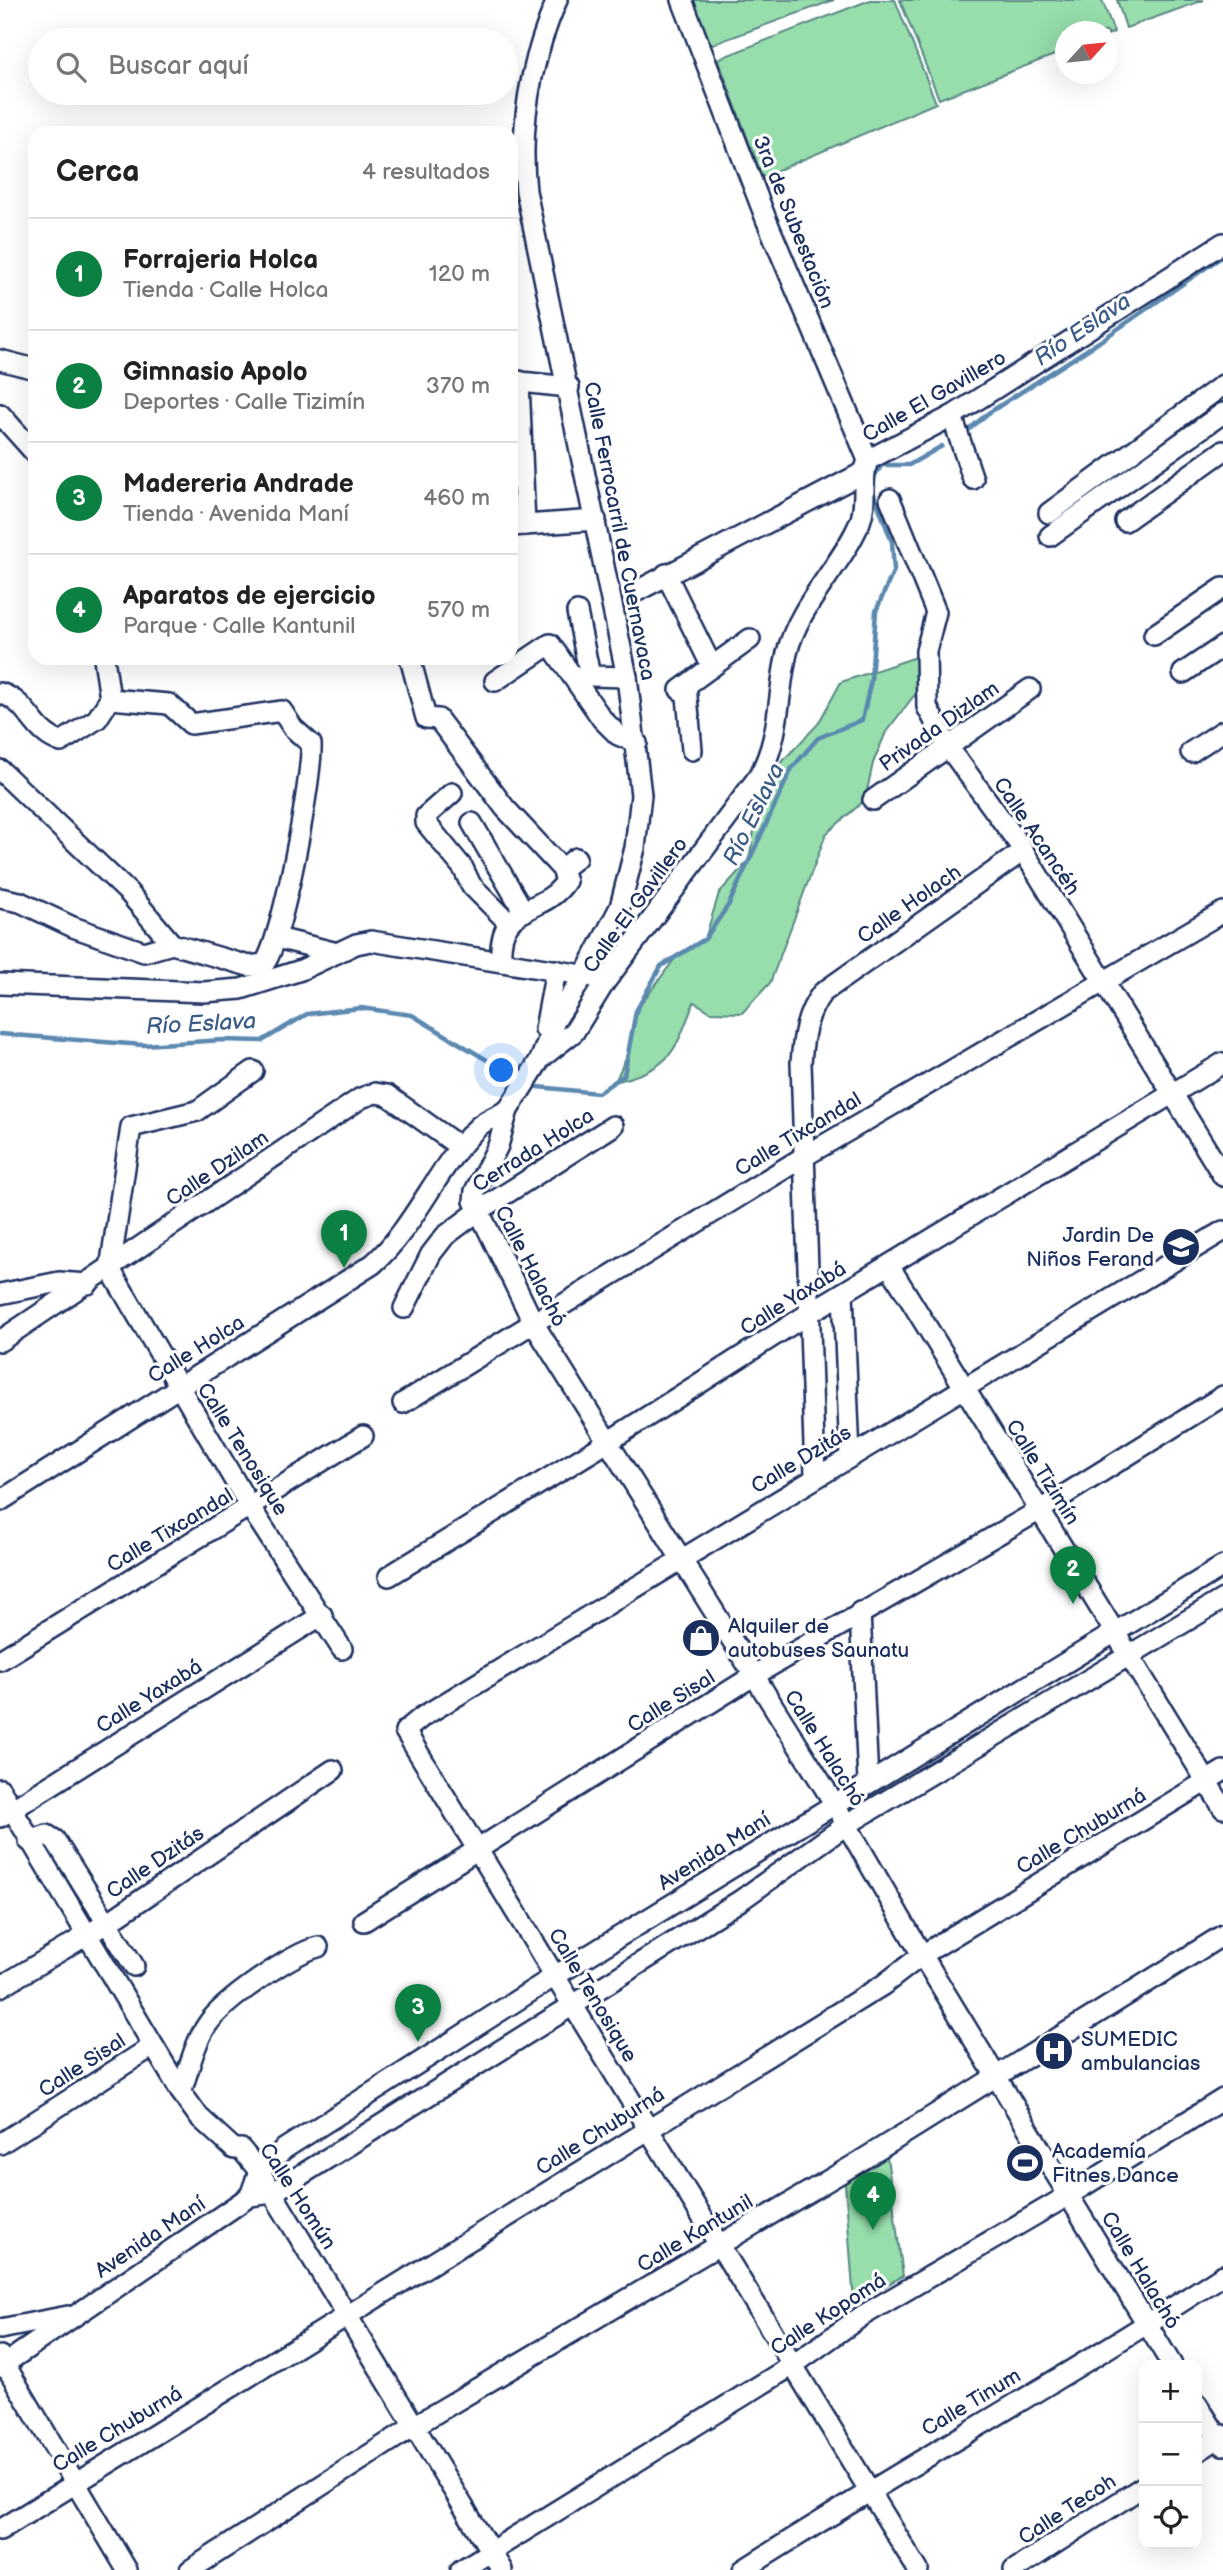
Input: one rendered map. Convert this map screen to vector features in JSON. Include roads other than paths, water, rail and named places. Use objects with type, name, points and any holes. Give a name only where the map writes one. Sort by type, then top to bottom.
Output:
[{"type":"street","name":"Calle Ferrocarril de Cuernavaca","points":[[541,1058],[555,1021],[585,974],[620,907],[635,848],[641,795],[637,743],[627,677],[569,387],[526,191],[523,159],[527,105],[533,76],[557,0]]},
{"type":"street","name":"3ra de Subestación","points":[[682,0],[766,219],[866,466]]},
{"type":"street","name":"Calle El Gavillero","points":[[541,1058],[574,1031],[605,982],[759,776],[770,756],[776,734],[788,652],[798,625],[860,522],[866,498],[866,466],[952,416],[1223,243]]},
{"type":"street","points":[[0,360],[28,367]]},
{"type":"street","points":[[518,381],[569,387]]},
{"type":"street","points":[[1049,513],[1223,385]]},
{"type":"street","points":[[1050,536],[1223,413]]},
{"type":"street","points":[[0,414],[28,445]]},
{"type":"street","points":[[952,416],[973,479]]},
{"type":"street","points":[[1125,521],[1223,451]]},
{"type":"street","points":[[637,591],[866,466]]},
{"type":"street","name":"Calle Acancéh","points":[[890,499],[936,612],[926,651],[927,707],[949,748],[1023,851],[1223,1177]]},
{"type":"street","points":[[518,525],[596,520]]},
{"type":"street","points":[[666,574],[712,667]]},
{"type":"street","points":[[1154,635],[1223,588]]},
{"type":"street","points":[[577,612],[590,676],[627,677]]},
{"type":"street","points":[[692,750],[683,688],[750,639]]},
{"type":"street","points":[[518,660],[546,644],[554,646],[601,719],[618,735],[637,743]]},
{"type":"street","points":[[1183,673],[1223,646]]},
{"type":"street","points":[[0,693],[16,698],[47,737],[61,742],[97,719],[110,699],[105,665]]},
{"type":"street","points":[[412,665],[426,718],[438,719],[505,808],[569,864],[565,885],[516,917],[502,940],[501,961]]},
{"type":"street","name":"Privada Dizlam","points":[[873,800],[1030,689]]},
{"type":"street","points":[[0,898],[20,902],[73,927],[144,952],[172,944],[256,967],[269,958],[277,937],[294,863],[312,748],[308,740],[293,728],[282,711],[191,724],[169,704],[110,699]]},
{"type":"street","points":[[1191,752],[1223,731]]},
{"type":"street","points":[[0,770],[130,893],[172,944]]},
{"type":"street","points":[[452,793],[426,816],[426,823],[463,867],[471,885],[516,917]]},
{"type":"street","points":[[472,823],[516,917]]},
{"type":"street","name":"Calle Holach","points":[[805,1156],[801,1063],[804,1034],[811,1007],[822,993],[1023,851]]},
{"type":"street","name":"Calle Tixcandal","points":[[403,1404],[805,1156],[1223,912]]},
{"type":"street","points":[[277,937],[337,953]]},
{"type":"street","points":[[0,984],[204,992],[270,982],[371,941],[585,974],[605,982]]},
{"type":"street","points":[[460,1147],[481,1124],[508,1110],[541,1058],[556,970]]},
{"type":"street","name":"Calle Yaxabá","points":[[389,1576],[606,1443],[811,1312],[890,1267],[1223,1063]]},
{"type":"street","points":[[110,1269],[131,1127],[197,1111],[253,1071]]},
{"type":"street","name":"Calle Dzilam","points":[[0,1341],[361,1098],[375,1093],[401,1103],[460,1147]]},
{"type":"street","name":"Calle Halachó","points":[[508,1110],[498,1146],[475,1191],[477,1212],[534,1324],[606,1443],[682,1559],[834,1803],[922,1955],[1169,2360]]},
{"type":"street","name":"Cerrada Holca","points":[[404,1308],[431,1254],[445,1236],[477,1212],[613,1126]]},
{"type":"street","name":"Calle Holca","points":[[0,1501],[373,1264],[389,1249],[460,1147]]},
{"type":"street","points":[[805,1156],[816,1475]]},
{"type":"street","name":"Calle Dzitás","points":[[405,1731],[422,1717],[816,1475],[1223,1231]]},
{"type":"street","name":"Calle Tizimín","points":[[890,1267],[1130,1656],[1215,1776],[1223,1808]]},
{"type":"street","name":"Calle Tenosique","points":[[110,1269],[250,1507],[342,1649]]},
{"type":"street","points":[[0,1294],[59,1282],[88,1284]]},
{"type":"street","points":[[843,1293],[850,1455]]},
{"type":"street","name":"Calle Sisal","points":[[364,1921],[753,1676],[1040,1510],[1223,1396]]},
{"type":"street","name":"Calle Tixcandal","points":[[0,1660],[363,1436]]},
{"type":"street","name":"Avenida Maní","points":[[250,2196],[259,2171],[284,2149],[555,1976],[1223,1566]]},
{"type":"street","name":"Avenida Maní","points":[[2,2362],[76,2315],[250,2196],[272,2193],[741,1900],[846,1825],[1223,1599]]},
{"type":"street","points":[[860,1612],[868,1782]]},
{"type":"street","name":"Calle Yaxabá","points":[[6,1813],[322,1615]]},
{"type":"street","name":"Calle Tenosique","points":[[405,1731],[918,2570]]},
{"type":"street","name":"Calle Dzitás","points":[[0,1987],[107,1923],[333,1770]]},
{"type":"street","name":"Calle Chuburná","points":[[0,2530],[73,2482],[883,1985],[922,1955],[1215,1776]]},
{"type":"street","name":"Calle Homún","points":[[0,1789],[6,1813],[29,1841],[181,2092],[199,2117],[234,2149],[241,2148],[259,2171],[502,2570]]},
{"type":"street","points":[[29,1841],[51,1835],[134,1966]]},
{"type":"street","name":"Calle Kantunil","points":[[190,2570],[414,2426],[719,2245],[1223,1935]]},
{"type":"street","points":[[181,2092],[206,2026],[224,2006],[252,1985],[318,1947]]},
{"type":"street","name":"Calle Sisal","points":[[0,2144],[153,2046]]},
{"type":"street","name":"Calle Kopomá","points":[[461,2570],[793,2365],[862,2316],[1069,2195],[1223,2099]]},
{"type":"street","name":"Calle Tinum","points":[[743,2570],[869,2489],[1147,2325],[1223,2275]]},
{"type":"street","name":"Avenida Maní","points":[[0,2329],[76,2315]]},
{"type":"street","points":[[2,2362],[127,2570]]},
{"type":"street","points":[[1202,2411],[1222,2439],[1202,2449]]},
{"type":"street","name":"Calle Tecoh","points":[[1014,2570],[1139,2489]]},
{"type":"waterway","name":"Río Eslava","points":[[964,434],[987,414],[1099,342],[1223,256]]},
{"type":"waterway","name":"Río Eslava","points":[[871,481],[882,465],[909,465],[942,446]]},
{"type":"waterway","name":"Río Eslava","points":[[538,1087],[598,1093],[624,1075],[636,1011],[661,966],[705,939],[729,904],[792,768],[818,738],[862,720],[871,680],[876,611],[894,570],[892,542],[872,489]]},
{"type":"waterway","name":"Río Eslava","points":[[0,1034],[143,1045],[223,1040],[262,1041],[307,1014],[361,1008],[412,1015],[507,1072]]},
{"type":"place","name":"Jardin De Niños Ferand","points":[[1181,1247]]},
{"type":"place","name":"Forrajeria Holca","points":[[344,1268]]},
{"type":"place","name":"Gimnasio Apolo","points":[[1073,1604]]},
{"type":"place","name":"Alquiler de autobuses Saunatu","points":[[701,1638]]},
{"type":"place","name":"Madereria Andrade","points":[[418,2042]]},
{"type":"place","name":"SUMEDIC ambulancias","points":[[1054,2051]]},
{"type":"place","name":"Academía Fitnes Dance","points":[[1025,2163]]},
{"type":"place","name":"Aparatos de ejercicio","points":[[873,2230]]}]
